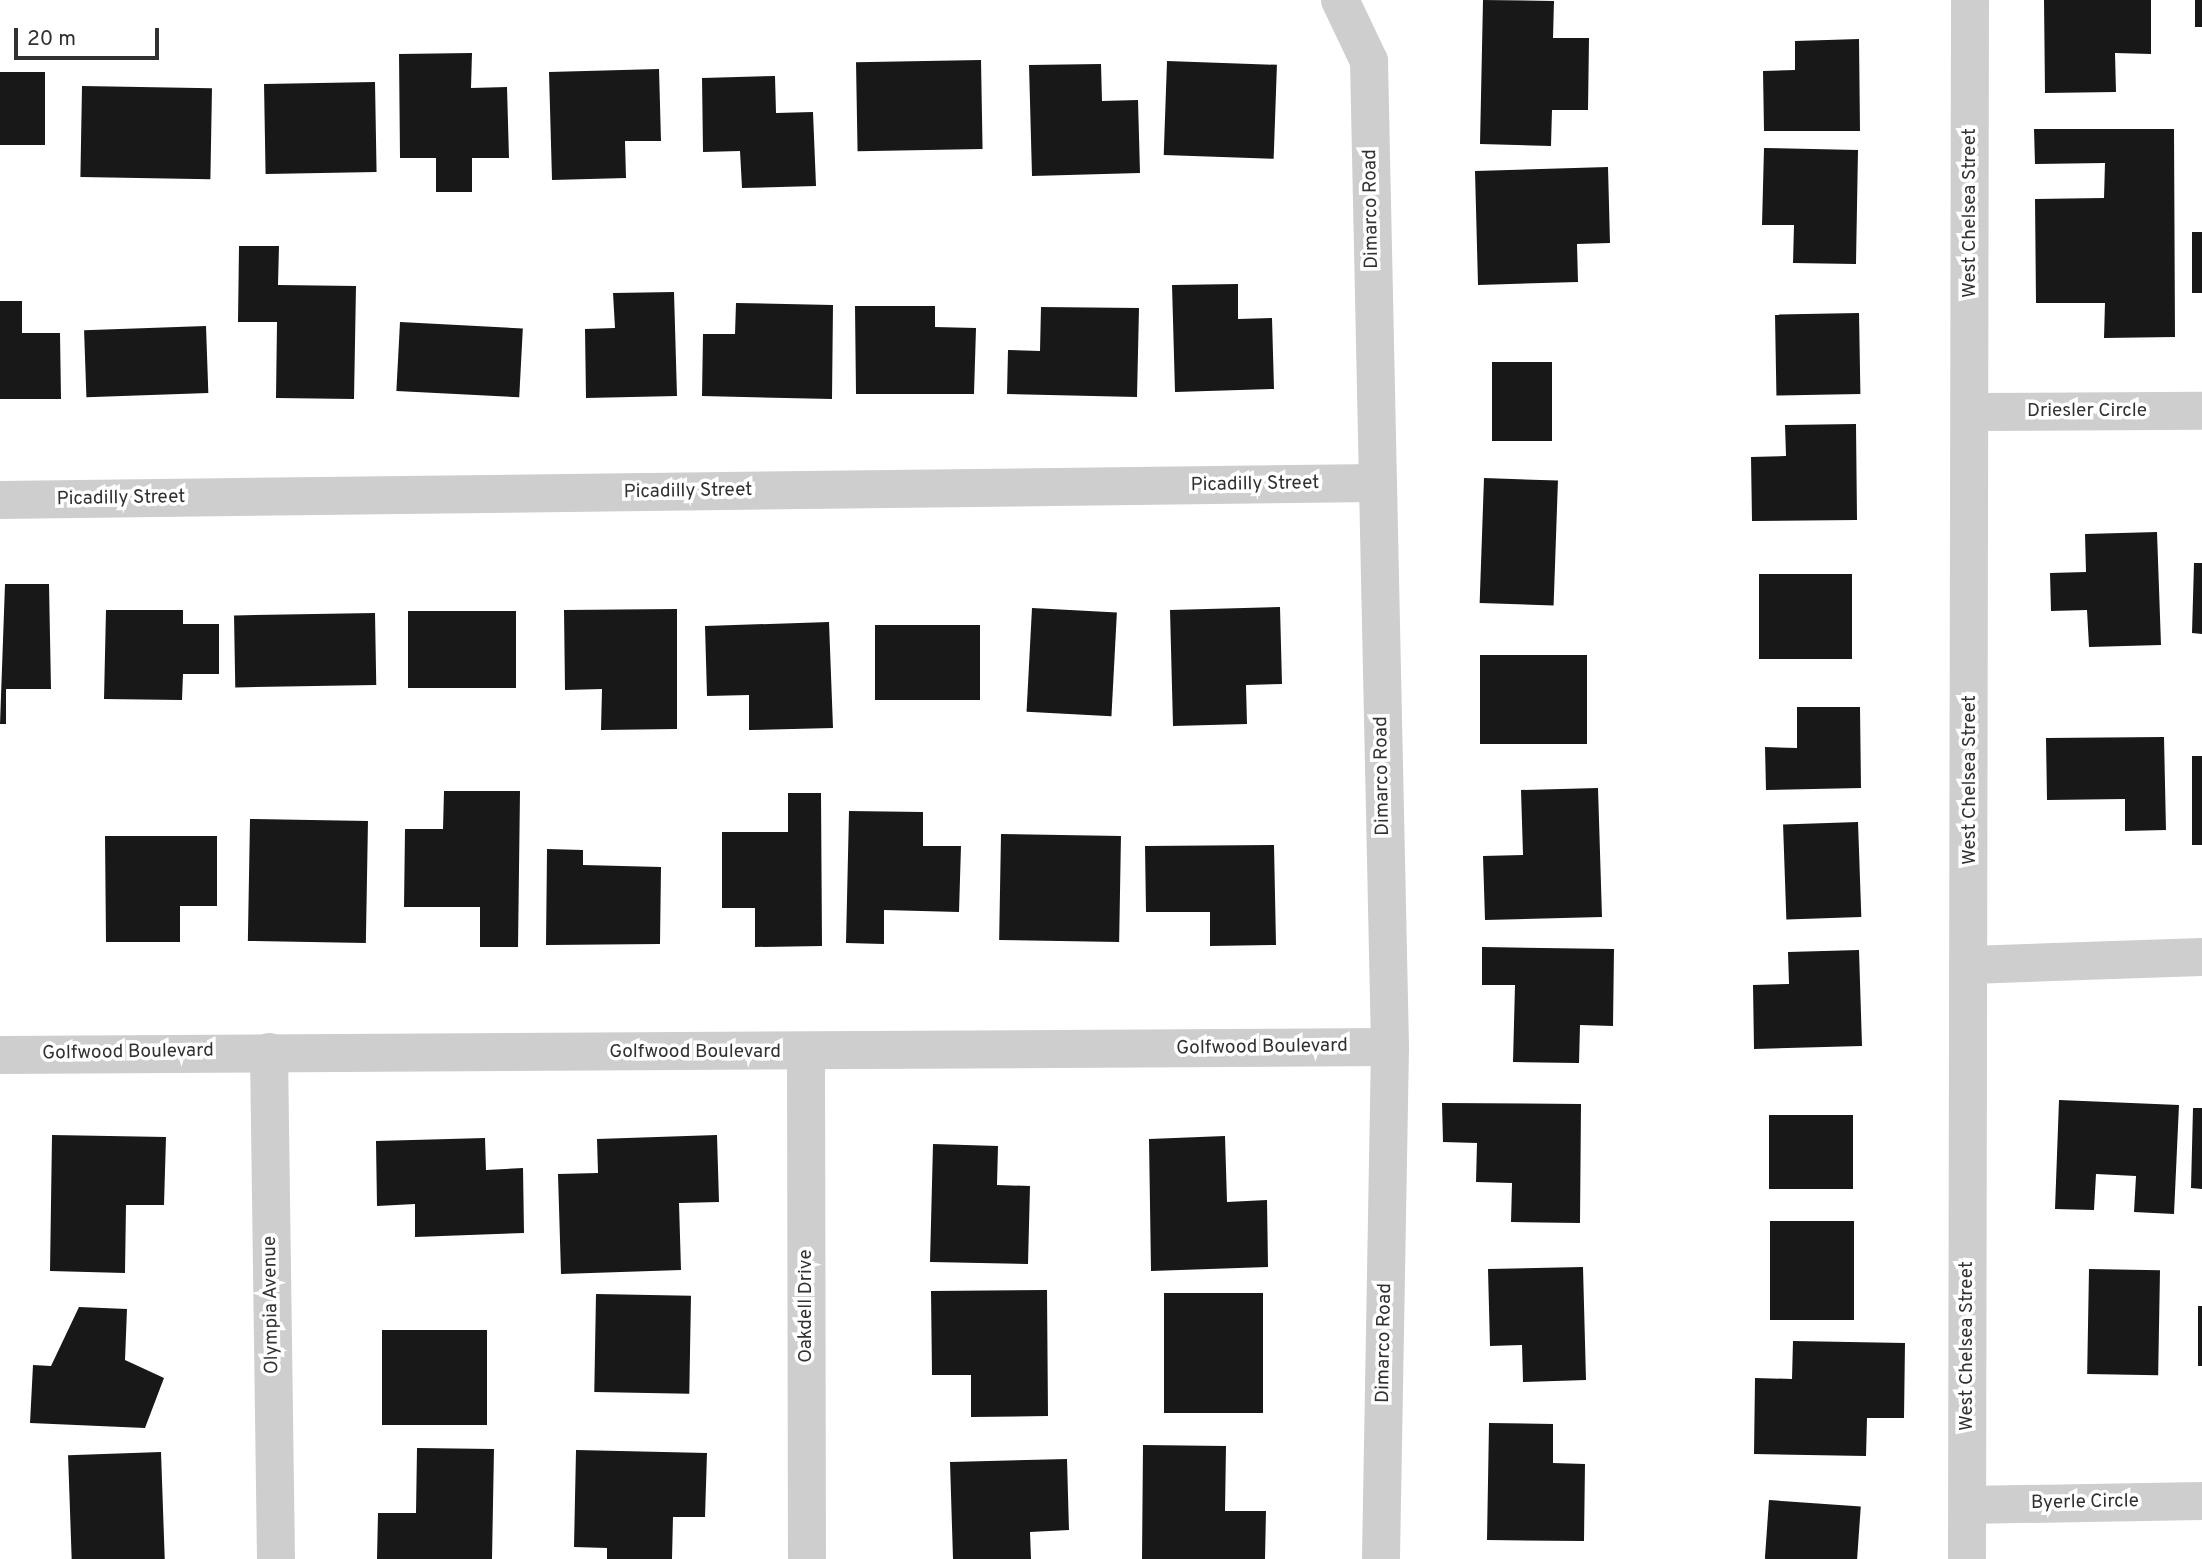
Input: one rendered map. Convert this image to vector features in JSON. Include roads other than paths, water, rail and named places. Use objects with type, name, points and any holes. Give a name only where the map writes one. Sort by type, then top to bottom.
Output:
[{"type":"street","name":"Dimarco Road","points":[[1340,0],[1369,61],[1390,1047],[1381,1559]]},
{"type":"street","name":"West Chelsea Street","points":[[1967,1559],[1973,412],[1970,0]]},
{"type":"street","name":"Driesler Circle","points":[[1973,412],[2202,411]]},
{"type":"street","name":"Picadilly Street","points":[[0,500],[1377,483]]},
{"type":"street","points":[[1970,965],[2202,957]]},
{"type":"street","name":"Golfwood Boulevard","points":[[0,1055],[269,1052],[806,1053],[1390,1047]]},
{"type":"street","name":"Olympia Avenue","points":[[269,1052],[276,1559]]},
{"type":"street","name":"Oakdell Drive","points":[[806,1053],[807,1559]]},
{"type":"street","name":"Byerle Circle","points":[[1968,1505],[2202,1501]]}]
